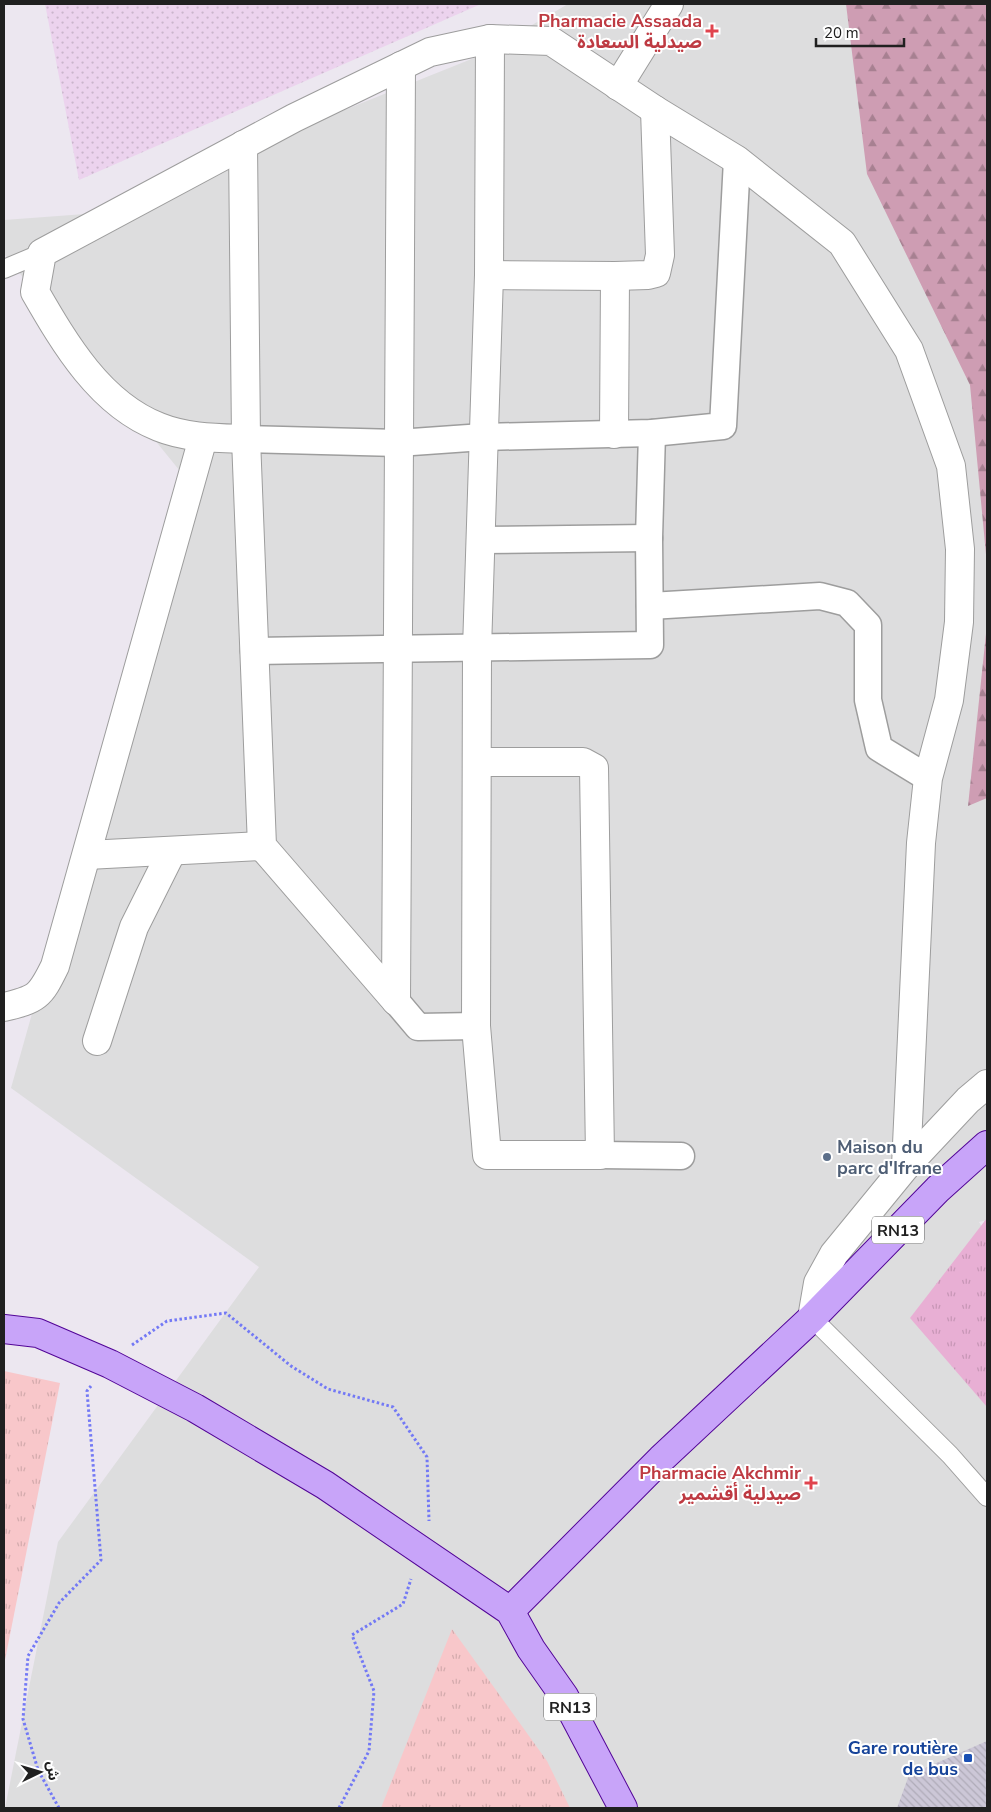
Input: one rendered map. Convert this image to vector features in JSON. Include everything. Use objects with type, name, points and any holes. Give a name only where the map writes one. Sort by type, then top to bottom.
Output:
[{"type":"main road","name":"RN13","points":[[623,1808],[564,1696],[531,1649],[510,1610],[662,1459],[812,1318],[938,1189],[987,1145]]},
{"type":"main road","points":[[4,1329],[38,1333],[110,1364],[195,1408],[325,1485],[510,1610]]},
{"type":"street","points":[[618,86],[669,4]]},
{"type":"street","points":[[490,39],[489,275],[477,649],[476,1026],[487,1155],[681,1156]]},
{"type":"street","points":[[737,160],[723,426],[652,433],[483,437],[398,443],[202,438],[159,427],[111,399],[62,340],[35,292],[42,253],[243,145],[430,52],[490,39],[551,41],[655,110],[737,160],[842,243],[909,350],[951,466],[960,549],[959,622],[949,700],[928,778],[921,843],[906,1166]]},
{"type":"street","points":[[396,1001],[398,443],[402,290],[401,66]]},
{"type":"street","points":[[489,275],[614,276],[656,273],[658,266],[655,110]]},
{"type":"street","points":[[243,145],[246,439],[262,846],[418,1027],[476,1026]]},
{"type":"street","points":[[614,276],[614,434]]},
{"type":"street","points":[[254,651],[650,645],[649,538],[652,433]]},
{"type":"street","points":[[4,1007],[30,1001],[44,989],[55,966],[202,438]]},
{"type":"street","points":[[481,540],[649,538]]},
{"type":"street","points":[[650,606],[820,596],[848,603],[868,625],[868,700],[879,748],[928,778]]},
{"type":"street","points":[[477,762],[583,762],[594,768],[600,1155]]},
{"type":"street","points":[[87,855],[262,846]]},
{"type":"street","points":[[97,1041],[134,927],[172,851]]},
{"type":"street","points":[[812,1318],[818,1284],[834,1254],[906,1166],[968,1100],[987,1084]]},
{"type":"lane","points":[[4,269],[42,253]]},
{"type":"lane","points":[[812,1318],[950,1455],[987,1497]]},
{"type":"path","points":[[59,1808],[38,1770],[23,1719],[28,1656],[59,1603],[101,1560],[87,1391],[110,1364]]},
{"type":"shaded area","points":[[45,4],[481,4],[79,180]]},
{"type":"shaded area","points":[[568,4],[987,4],[987,1220],[979,1222],[987,1235],[987,1808],[5,1808],[58,1542],[259,1267],[11,1088],[184,476],[4,254],[4,220],[85,214],[479,56]]},
{"type":"green space","points":[[846,4],[987,4],[987,565],[970,385],[867,174]]},
{"type":"green space","points":[[987,624],[987,798],[968,806]]},
{"type":"green space","points":[[987,1218],[987,1407],[910,1318]]},
{"type":"green space","points":[[4,1371],[60,1383],[4,1665]]},
{"type":"green space","points":[[452,1629],[547,1761],[570,1808],[381,1808]]},
{"type":"building","name":"Gare routière de bus","points":[[987,1741],[987,1808],[897,1808],[909,1775]]},
{"type":"place","name":"Pharmacie Assaada صيدلية السعادة","points":[[712,31]]},
{"type":"place","name":"Maison du parc d'Ifrane","points":[[827,1157]]},
{"type":"place","name":"Pharmacie Akchmir صيدلية أقشمير","points":[[811,1483]]},
{"type":"place","name":"Gare routière de bus","points":[[968,1758]]}]
